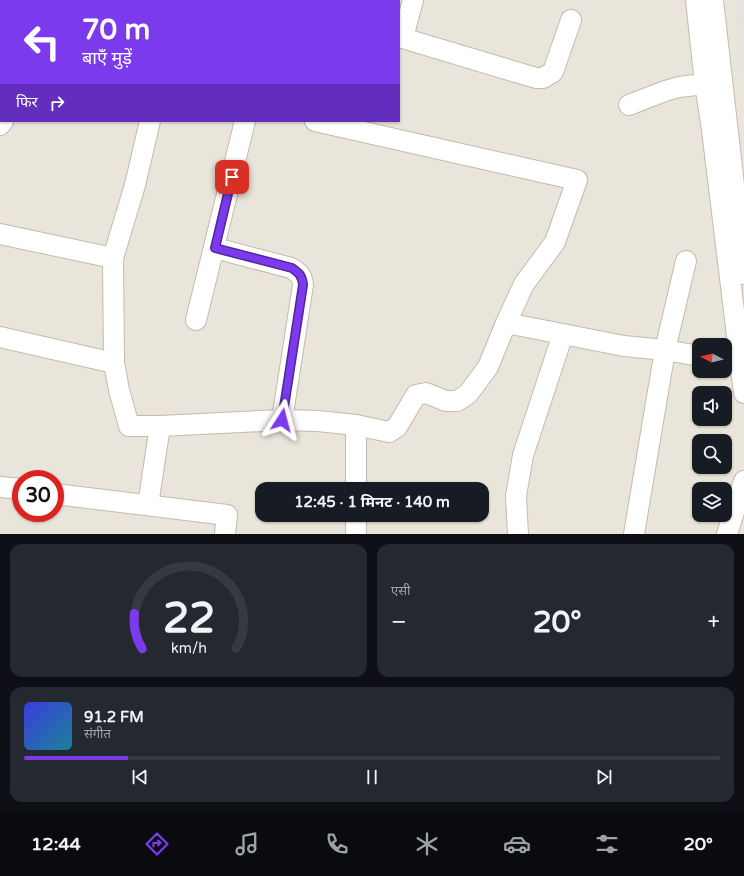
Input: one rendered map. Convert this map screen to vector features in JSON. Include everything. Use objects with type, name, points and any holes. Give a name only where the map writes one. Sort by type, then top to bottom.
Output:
[{"type":"street","points":[[413,0],[401,37],[536,78],[543,78],[553,72],[571,20]]},
{"type":"street","points":[[696,0],[705,84],[712,130],[736,359],[744,393]]},
{"type":"street","points":[[713,0],[744,274]]},
{"type":"street","points":[[629,105],[679,87],[705,84]]},
{"type":"street","points":[[150,122],[135,184],[113,258],[115,318],[114,364],[119,390],[129,426],[160,426],[282,420],[318,421],[356,425],[389,432],[396,427],[416,395],[426,392],[446,401],[457,402],[468,394],[488,367],[524,284],[554,242],[577,180],[319,122]]},
{"type":"street","points":[[196,320],[215,248],[245,122]]},
{"type":"street","points":[[0,234],[113,258]]},
{"type":"street","points":[[215,248],[292,268],[302,277],[303,285],[282,420]]},
{"type":"street","points":[[634,534],[665,350],[686,261]]},
{"type":"street","points":[[506,323],[624,346],[665,350],[692,355]]},
{"type":"street","points":[[518,534],[516,496],[523,455],[563,334]]},
{"type":"street","points":[[0,338],[114,364]]},
{"type":"street","points":[[356,425],[356,482]]},
{"type":"street","points":[[148,505],[160,426]]},
{"type":"street","points":[[727,534],[744,481]]},
{"type":"street","points":[[0,487],[12,489]]},
{"type":"street","points":[[64,495],[227,515],[225,534]]},
{"type":"street","points":[[356,522],[356,534]]},
{"type":"shaded area","points":[[400,0],[744,0],[744,534],[0,534],[0,122],[400,122]]},
{"type":"shaded area","points":[[735,0],[744,0],[744,79]]},
{"type":"route","points":[[232,177],[215,248],[292,268],[302,277],[303,285],[282,420]]}]
